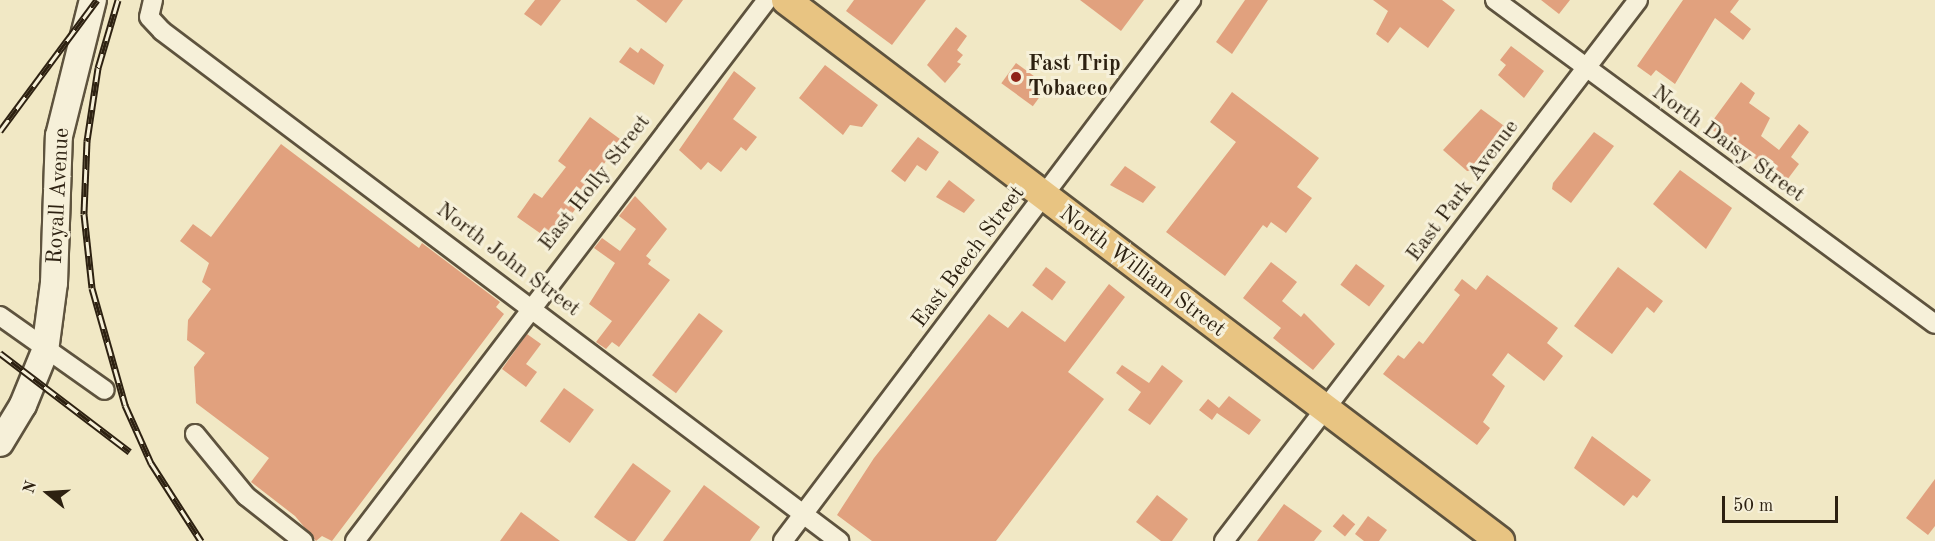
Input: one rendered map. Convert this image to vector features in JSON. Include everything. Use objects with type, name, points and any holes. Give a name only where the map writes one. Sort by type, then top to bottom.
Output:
[{"type":"main road","name":"North William Street","points":[[786,0],[1500,541]]},
{"type":"street","name":"Royall Avenue","points":[[0,443],[28,392],[45,351],[54,283],[60,136],[93,0]]},
{"type":"street","name":"East Holly Street","points":[[355,541],[767,0]]},
{"type":"street","name":"East Beech Street","points":[[783,541],[1045,198],[1191,0]]},
{"type":"street","name":"North Daisy Street","points":[[1495,0],[1585,70],[1933,319]]},
{"type":"street","name":"East Park Avenue","points":[[1224,541],[1638,0]]},
{"type":"street","name":"North John Street","points":[[151,9],[531,307],[839,541]]},
{"type":"street","points":[[0,316],[45,351],[105,390]]},
{"type":"street","points":[[195,434],[246,496],[303,541]]},
{"type":"building","points":[[535,0],[561,0],[541,26],[524,14]]},
{"type":"building","points":[[636,0],[683,0],[666,23]]},
{"type":"building","points":[[854,0],[926,0],[892,45],[846,11]]},
{"type":"building","points":[[1080,0],[1144,0],[1121,31]]},
{"type":"building","points":[[1245,0],[1268,0],[1232,54],[1216,42]]},
{"type":"building","points":[[1373,0],[1442,0],[1455,10],[1428,48],[1400,27],[1388,43],[1376,34],[1388,11]]},
{"type":"building","points":[[1541,0],[1570,0],[1559,14]]},
{"type":"building","points":[[1683,0],[1739,0],[1730,12],[1751,29],[1743,40],[1715,18],[1675,84],[1656,70],[1651,76],[1637,66]]},
{"type":"building","points":[[956,27],[967,36],[957,50],[963,55],[957,62],[961,64],[945,83],[927,65]]},
{"type":"building","points":[[1511,46],[1544,71],[1524,98],[1498,75],[1506,65],[1500,60]]},
{"type":"building","points":[[630,47],[638,53],[641,48],[664,65],[654,85],[619,62]]},
{"type":"building","points":[[1016,63],[1048,86],[1033,106],[1001,83]]},
{"type":"building","points":[[825,65],[878,105],[862,127],[850,125],[843,135],[799,98]]},
{"type":"building","points":[[734,71],[756,88],[733,119],[757,137],[746,151],[741,147],[721,172],[708,162],[701,170],[679,150]]},
{"type":"building","points":[[1741,82],[1755,93],[1749,103],[1770,118],[1761,136],[1779,150],[1799,124],[1809,132],[1791,157],[1799,164],[1787,180],[1708,127]]},
{"type":"building","points":[[1232,92],[1319,158],[1297,187],[1312,198],[1286,233],[1271,222],[1267,228],[1263,225],[1225,276],[1166,232],[1236,142],[1210,122]]},
{"type":"building","points":[[1481,109],[1507,128],[1473,171],[1467,171],[1443,150]]},
{"type":"building","points":[[590,117],[620,139],[563,228],[555,226],[547,238],[517,217],[534,193],[542,198],[566,167],[558,161]]},
{"type":"building","points":[[1594,132],[1614,146],[1571,203],[1552,189],[1553,183]]},
{"type":"building","points":[[918,137],[939,152],[926,171],[917,165],[905,182],[891,171]]},
{"type":"building","points":[[281,144],[419,248],[422,243],[500,302],[496,307],[504,314],[332,541],[322,536],[316,541],[295,516],[251,482],[269,458],[196,403],[194,367],[205,353],[187,340],[188,320],[211,289],[202,282],[209,263],[180,241],[193,224],[211,237]]},
{"type":"building","points":[[1125,166],[1156,187],[1143,203],[1110,185]]},
{"type":"building","points":[[1680,170],[1732,208],[1706,249],[1653,204]]},
{"type":"building","points":[[949,180],[975,200],[964,213],[936,197]]},
{"type":"building","points":[[635,196],[667,229],[646,256],[651,260],[648,264],[670,280],[619,347],[612,342],[606,349],[596,342],[612,321],[589,304],[615,263],[594,248],[602,238],[620,251],[636,229],[619,216]]},
{"type":"building","points":[[1271,262],[1297,282],[1282,301],[1301,317],[1304,313],[1335,344],[1313,370],[1273,338],[1281,328],[1243,298]]},
{"type":"building","points":[[1356,264],[1385,286],[1369,306],[1340,285]]},
{"type":"building","points":[[1046,267],[1066,282],[1052,300],[1032,285]]},
{"type":"building","points":[[1618,267],[1663,301],[1654,313],[1647,307],[1612,354],[1574,326]]},
{"type":"building","points":[[1487,275],[1558,328],[1547,343],[1563,356],[1544,381],[1508,353],[1492,375],[1505,386],[1483,422],[1490,428],[1477,445],[1383,374],[1398,355],[1404,359],[1419,341],[1423,344],[1460,295],[1454,290],[1462,279],[1476,290]]},
{"type":"building","points":[[1109,284],[1125,297],[1068,372],[1104,399],[996,541],[872,541],[837,515],[874,458],[989,314],[1008,328],[1022,311],[1065,342]]},
{"type":"building","points":[[699,313],[723,331],[676,393],[652,375]]},
{"type":"building","points":[[527,334],[541,344],[526,364],[537,372],[526,387],[502,369]]},
{"type":"building","points":[[1122,365],[1149,383],[1162,365],[1183,381],[1150,425],[1128,410],[1141,392],[1116,373]]},
{"type":"building","points":[[564,388],[594,410],[570,443],[540,421]]},
{"type":"building","points":[[1229,396],[1261,420],[1249,435],[1217,413],[1212,420],[1199,410],[1208,399],[1219,408]]},
{"type":"building","points":[[1592,436],[1651,480],[1637,498],[1633,495],[1624,506],[1574,468]]},
{"type":"building","points":[[633,463],[671,491],[635,541],[628,541],[594,517]]},
{"type":"building","points":[[1935,479],[1935,526],[1928,535],[1906,518]]},
{"type":"building","points":[[704,485],[760,527],[750,541],[663,541]]},
{"type":"building","points":[[1157,495],[1188,519],[1172,541],[1161,541],[1136,522]]},
{"type":"building","points":[[1284,504],[1322,531],[1314,541],[1257,541]]},
{"type":"building","points":[[521,512],[560,541],[500,541]]},
{"type":"building","points":[[1343,514],[1355,524],[1345,537],[1333,526]]},
{"type":"building","points":[[1368,516],[1387,530],[1379,541],[1364,541],[1355,534]]},
{"type":"railway","points":[[0,131],[97,0]]},
{"type":"railway","points":[[118,0],[98,68],[87,141],[84,214],[92,288],[125,405],[151,463],[201,541]]},
{"type":"railway","points":[[0,353],[130,452]]},
{"type":"place","name":"Fast Trip Tobacco","points":[[1016,77]]}]
